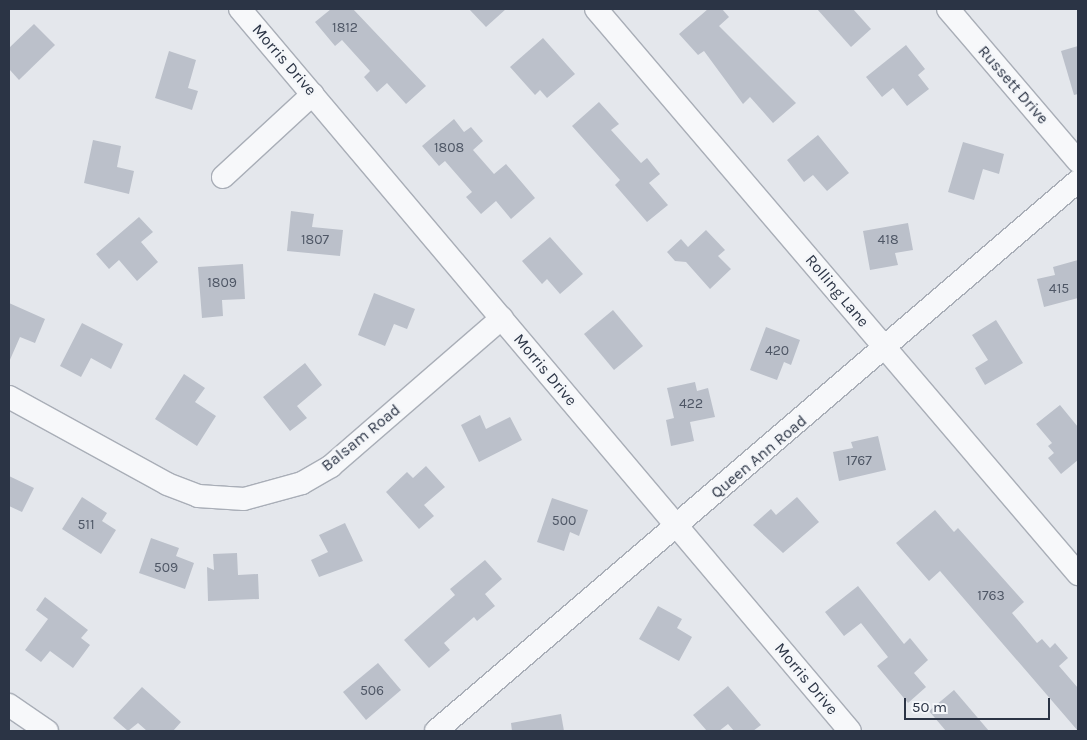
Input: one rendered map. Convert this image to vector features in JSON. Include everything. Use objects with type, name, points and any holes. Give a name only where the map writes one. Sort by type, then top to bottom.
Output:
[{"type":"street","name":"Morris Drive","points":[[240,9],[850,731]]},
{"type":"street","name":"Rolling Lane","points":[[596,9],[1078,574]]},
{"type":"street","name":"Russett Drive","points":[[948,9],[1078,161]]},
{"type":"street","points":[[223,176],[313,94]]},
{"type":"street","name":"Queen Ann Road","points":[[436,731],[886,349],[1078,181]]},
{"type":"street","name":"Balsam Road","points":[[9,397],[167,484],[198,496],[244,499],[302,483],[331,466],[502,318]]},
{"type":"street","points":[[9,705],[47,731]]},
{"type":"building","points":[[331,9],[353,9],[426,86],[406,104],[387,83],[377,92],[364,77],[370,71],[342,40],[335,46],[315,22]]},
{"type":"building","points":[[469,9],[506,9],[486,27]]},
{"type":"building","points":[[708,9],[722,9],[729,17],[719,26],[796,103],[773,123],[750,97],[743,104],[704,51],[698,55],[679,34]]},
{"type":"building","points":[[817,9],[853,9],[871,29],[851,47]]},
{"type":"building","points":[[34,24],[55,45],[19,80],[9,69],[9,48]]},
{"type":"building","points":[[543,38],[575,74],[547,98],[540,90],[535,95],[510,67]]},
{"type":"building","points":[[906,45],[925,69],[918,75],[929,89],[907,106],[893,88],[882,97],[866,77]]},
{"type":"building","points":[[1078,46],[1078,94],[1074,95],[1061,51]]},
{"type":"building","points":[[169,51],[196,60],[188,88],[198,91],[192,110],[155,98]]},
{"type":"building","points":[[599,102],[619,124],[611,130],[641,163],[647,158],[660,174],[649,183],[668,205],[647,222],[615,185],[620,180],[572,126]]},
{"type":"building","points":[[454,119],[464,132],[471,127],[483,141],[473,150],[494,174],[506,164],[535,198],[511,219],[496,201],[481,214],[466,197],[472,192],[445,161],[439,166],[422,146]]},
{"type":"building","points":[[818,135],[849,173],[827,191],[813,175],[804,182],[787,160]]},
{"type":"building","points":[[93,140],[121,146],[117,167],[134,171],[129,194],[84,183]]},
{"type":"building","points":[[963,142],[1004,154],[999,174],[983,169],[974,200],[948,192]]},
{"type":"building","points":[[291,211],[314,214],[312,227],[343,230],[340,256],[287,251]]},
{"type":"building","points":[[139,217],[153,232],[141,242],[158,262],[137,281],[119,260],[109,269],[96,254]]},
{"type":"building","points":[[908,223],[913,250],[895,253],[898,265],[870,270],[863,231]]},
{"type":"building","points":[[706,230],[725,250],[718,256],[731,269],[710,289],[686,262],[675,261],[667,252],[681,239],[688,247]]},
{"type":"building","points":[[550,237],[583,274],[560,294],[547,279],[542,284],[522,261]]},
{"type":"building","points":[[1078,260],[1078,298],[1044,307],[1037,279],[1055,275],[1053,267]]},
{"type":"building","points":[[243,264],[245,299],[222,300],[223,316],[202,318],[198,267]]},
{"type":"building","points":[[374,293],[415,309],[407,329],[394,324],[385,346],[358,335]]},
{"type":"building","points":[[9,303],[45,319],[35,343],[20,337],[9,362]]},
{"type":"building","points":[[613,310],[643,346],[614,370],[584,334]]},
{"type":"building","points":[[996,320],[1023,363],[985,385],[975,368],[988,360],[972,335]]},
{"type":"building","points":[[82,323],[123,344],[111,369],[91,358],[81,377],[60,366]]},
{"type":"building","points":[[766,327],[800,340],[791,365],[784,362],[777,380],[750,370]]},
{"type":"building","points":[[305,363],[322,385],[297,406],[307,418],[290,431],[263,397]]},
{"type":"building","points":[[184,374],[205,388],[195,402],[216,416],[197,446],[155,419]]},
{"type":"building","points":[[695,382],[697,391],[708,388],[715,417],[690,422],[694,441],[671,446],[666,420],[674,418],[667,388]]},
{"type":"building","points":[[1060,405],[1078,427],[1078,460],[1061,474],[1048,458],[1054,453],[1048,446],[1052,443],[1036,424]]},
{"type":"building","points":[[480,415],[486,429],[510,417],[522,440],[479,462],[461,425]]},
{"type":"building","points":[[878,436],[886,470],[839,481],[833,452],[853,448],[851,442]]},
{"type":"building","points":[[426,466],[445,487],[424,505],[434,516],[419,529],[386,492],[407,472],[413,478]]},
{"type":"building","points":[[9,476],[34,488],[22,512],[9,506]]},
{"type":"building","points":[[82,497],[107,513],[102,521],[116,530],[101,554],[62,529]]},
{"type":"building","points":[[797,497],[819,522],[783,553],[753,525],[771,509],[776,515]]},
{"type":"building","points":[[552,498],[588,510],[579,536],[570,532],[564,551],[537,542]]},
{"type":"building","points":[[935,510],[954,532],[958,528],[1024,602],[1012,613],[1037,643],[1042,639],[1050,648],[1055,643],[1068,658],[1059,666],[1078,688],[1078,731],[940,571],[929,581],[896,543]]},
{"type":"building","points":[[345,523],[363,561],[319,577],[311,560],[328,552],[319,535]]},
{"type":"building","points":[[151,538],[179,548],[176,556],[194,563],[185,589],[139,573]]},
{"type":"building","points":[[237,553],[238,575],[258,574],[259,599],[208,601],[207,567],[214,570],[213,554]]},
{"type":"building","points":[[485,560],[502,579],[485,594],[495,606],[477,621],[474,617],[444,643],[450,650],[429,668],[404,640],[455,595],[450,589]]},
{"type":"building","points":[[858,586],[904,644],[910,638],[928,660],[914,673],[926,687],[908,703],[877,666],[888,657],[861,623],[844,636],[825,612]]},
{"type":"building","points":[[45,597],[88,630],[81,638],[90,645],[73,668],[50,651],[41,662],[25,650],[48,619],[36,610]]},
{"type":"building","points":[[658,606],[682,619],[677,628],[692,637],[679,661],[639,639]]},
{"type":"building","points":[[378,663],[401,690],[366,720],[343,692]]},
{"type":"building","points":[[728,686],[761,725],[753,731],[734,731],[728,724],[719,731],[707,731],[693,715]]},
{"type":"building","points":[[142,687],[181,722],[173,731],[147,731],[138,723],[128,731],[113,718]]},
{"type":"building","points":[[954,690],[989,731],[946,731],[929,711]]},
{"type":"building","points":[[561,714],[564,731],[512,731],[511,723]]}]
